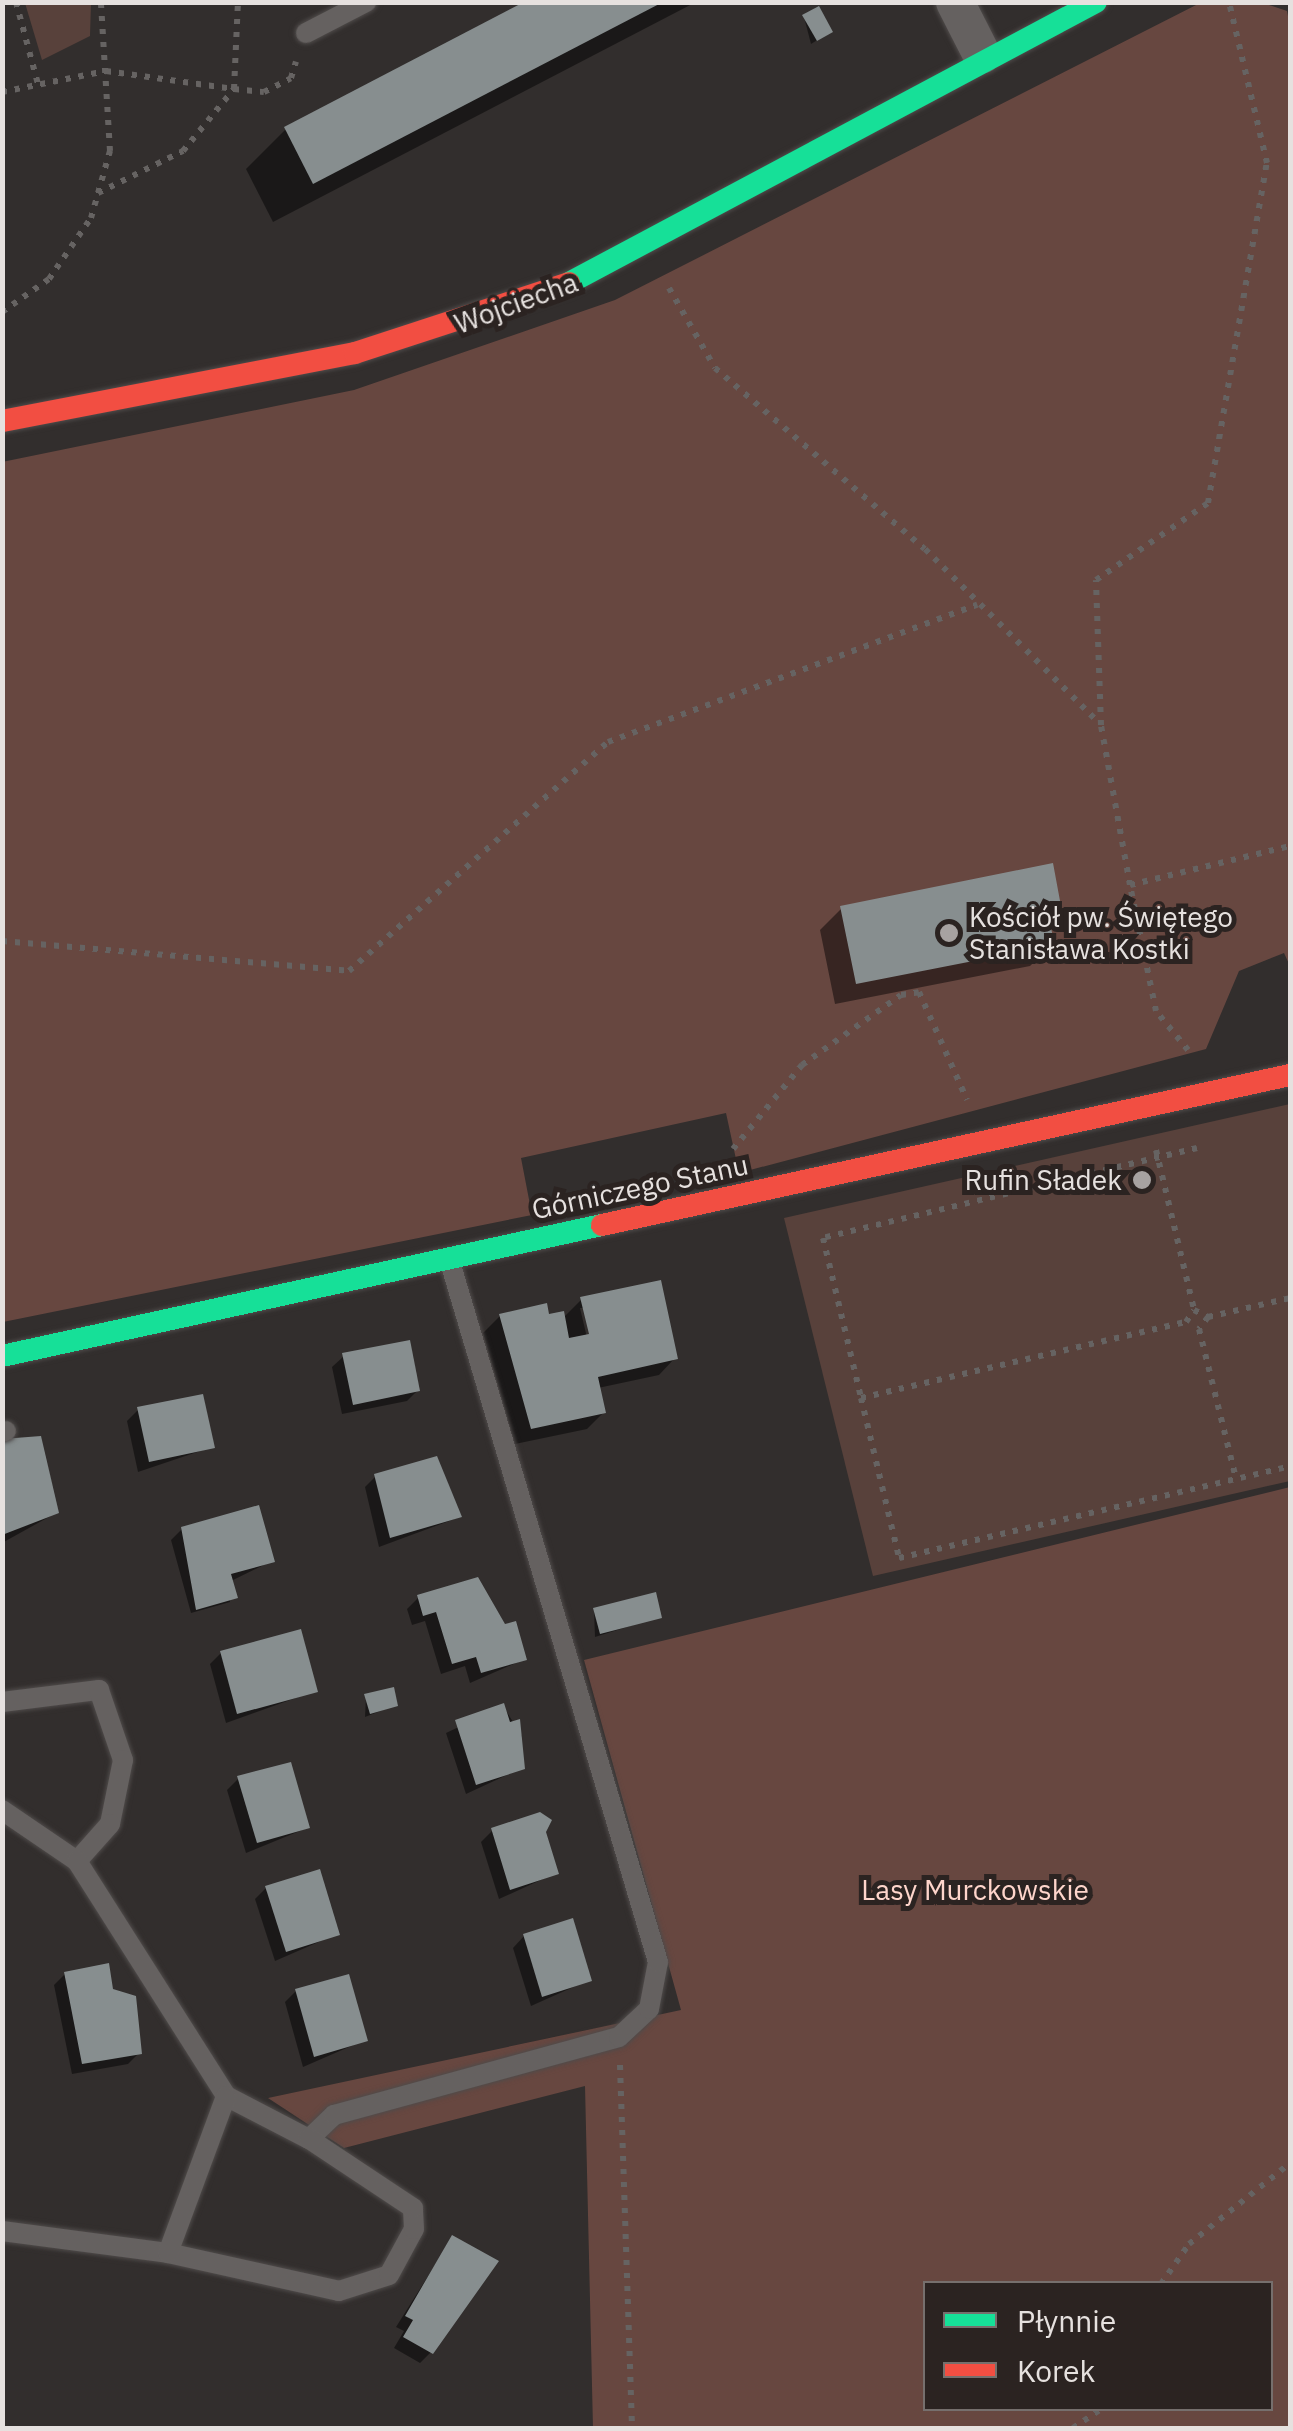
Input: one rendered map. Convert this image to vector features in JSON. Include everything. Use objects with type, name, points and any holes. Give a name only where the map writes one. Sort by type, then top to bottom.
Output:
[{"type":"street","points":[[955,2],[982,55]]},
{"type":"street","name":"Wojciecha","points":[[2,421],[356,353],[524,303],[692,224],[982,55],[1096,2]]},
{"type":"street","name":"Górniczego Stanu","points":[[2,1356],[1290,1075]]},
{"type":"lane","points":[[306,33],[366,2]]},
{"type":"lane","points":[[309,2139],[334,2115],[620,2037],[649,2010],[658,1962],[450,1260]]},
{"type":"lane","points":[[2,1702],[100,1690],[123,1760],[110,1824],[78,1861]]},
{"type":"lane","points":[[2,1810],[78,1861],[226,2096],[309,2139],[413,2208],[414,2229],[389,2275],[339,2291],[168,2253],[2,2231]]},
{"type":"lane","points":[[168,2253],[226,2096]]},
{"type":"path","points":[[16,2],[38,84]]},
{"type":"path","points":[[2,312],[50,279],[83,238],[98,193],[110,151],[100,2]]},
{"type":"path","points":[[98,193],[183,151],[234,89],[238,2]]},
{"type":"path","points":[[1210,1093],[1156,1011],[1101,725],[1096,580],[1208,503],[1267,163],[1229,2]]},
{"type":"path","points":[[2,92],[106,71],[264,92],[290,78],[306,33]]},
{"type":"path","points":[[667,284],[714,368],[977,605],[1101,725]]},
{"type":"path","points":[[2,941],[349,972],[608,742],[977,605]]},
{"type":"path","points":[[1130,885],[1290,846]]},
{"type":"path","points":[[728,1159],[802,1065],[919,992],[975,1117]]},
{"type":"path","points":[[1151,1136],[1194,1310],[1186,1322]]},
{"type":"path","points":[[1206,1146],[823,1238],[899,1558],[1290,1466]]},
{"type":"path","points":[[1194,1310],[1208,1317],[1290,1298]]},
{"type":"path","points":[[1199,1329],[1208,1317]]},
{"type":"path","points":[[861,1398],[1186,1322],[1199,1329],[1236,1478]]},
{"type":"path","points":[[620,2037],[632,2428]]},
{"type":"path","points":[[1162,2281],[1188,2244],[1290,2163]]},
{"type":"path","points":[[1073,2428],[1098,2411]]},
{"type":"shaded area","points":[[25,3],[91,3],[90,36],[42,60]]},
{"type":"shaded area","points":[[1290,1104],[1290,1481],[873,1576],[784,1218]]},
{"type":"green space","points":[[1200,3],[1263,3],[1287,11],[1290,26],[1290,966],[1284,953],[1239,971],[1206,1049],[739,1173],[726,1113],[521,1158],[532,1215],[3,1322],[2,462],[354,390],[615,300]]},
{"type":"green space","name":"Lasy Murckowskie","points":[[1290,1487],[1290,2428],[593,2428],[585,2086],[344,2148],[268,2098],[681,2010],[584,1660]]},
{"type":"building","points":[[524,2],[663,2],[313,184],[284,127]]},
{"type":"building","points":[[819,6],[833,32],[817,41],[802,15]]},
{"type":"building","name":"Kościół pw. Świętego Stanisława Kostki","points":[[1053,863],[1063,917],[1049,920],[1055,945],[856,984],[840,906]]},
{"type":"building","points":[[661,1280],[678,1359],[598,1377],[606,1413],[531,1429],[499,1314],[547,1303],[549,1314],[564,1311],[569,1338],[589,1334],[580,1297]]},
{"type":"building","points":[[410,1340],[420,1391],[353,1405],[342,1353]]},
{"type":"building","points":[[203,1394],[215,1448],[149,1462],[137,1407]]},
{"type":"building","points":[[41,1436],[59,1513],[2,1535],[2,1439]]},
{"type":"building","points":[[437,1456],[462,1517],[390,1538],[374,1474]]},
{"type":"building","points":[[259,1505],[275,1562],[231,1574],[238,1598],[196,1610],[181,1527]]},
{"type":"building","points":[[478,1577],[505,1624],[516,1621],[527,1660],[481,1673],[476,1657],[452,1664],[436,1612],[423,1616],[417,1595]]},
{"type":"building","points":[[656,1592],[662,1618],[600,1634],[593,1608]]},
{"type":"building","points":[[301,1629],[318,1692],[237,1714],[220,1651]]},
{"type":"building","points":[[394,1687],[398,1706],[370,1714],[364,1694]]},
{"type":"building","points":[[504,1703],[510,1722],[520,1719],[525,1769],[476,1785],[455,1720]]},
{"type":"building","points":[[291,1762],[310,1828],[257,1843],[237,1776]]},
{"type":"building","points":[[540,1812],[552,1820],[546,1832],[559,1874],[510,1890],[491,1828]]},
{"type":"building","points":[[320,1869],[340,1935],[286,1952],[265,1886]]},
{"type":"building","points":[[573,1918],[592,1981],[542,1997],[523,1934]]},
{"type":"building","points":[[109,1963],[113,1989],[136,1996],[142,2054],[82,2064],[64,1972]]},
{"type":"building","points":[[349,1974],[368,2041],[314,2057],[295,1989]]},
{"type":"building","points":[[452,2235],[499,2261],[433,2354],[403,2337],[413,2320],[405,2316]]},
{"type":"traffic: fast","points":[[569,283],[1096,2]]},
{"type":"traffic: fast","points":[[2,1356],[602,1225]]},
{"type":"traffic: jam","points":[[2,421],[355,353],[569,283]]},
{"type":"traffic: jam","points":[[602,1225],[1290,1075]]},
{"type":"place","name":"Kościół pw. Świętego Stanisława Kostki","points":[[949,933]]},
{"type":"place","name":"Rufin Sładek","points":[[1142,1180]]}]
